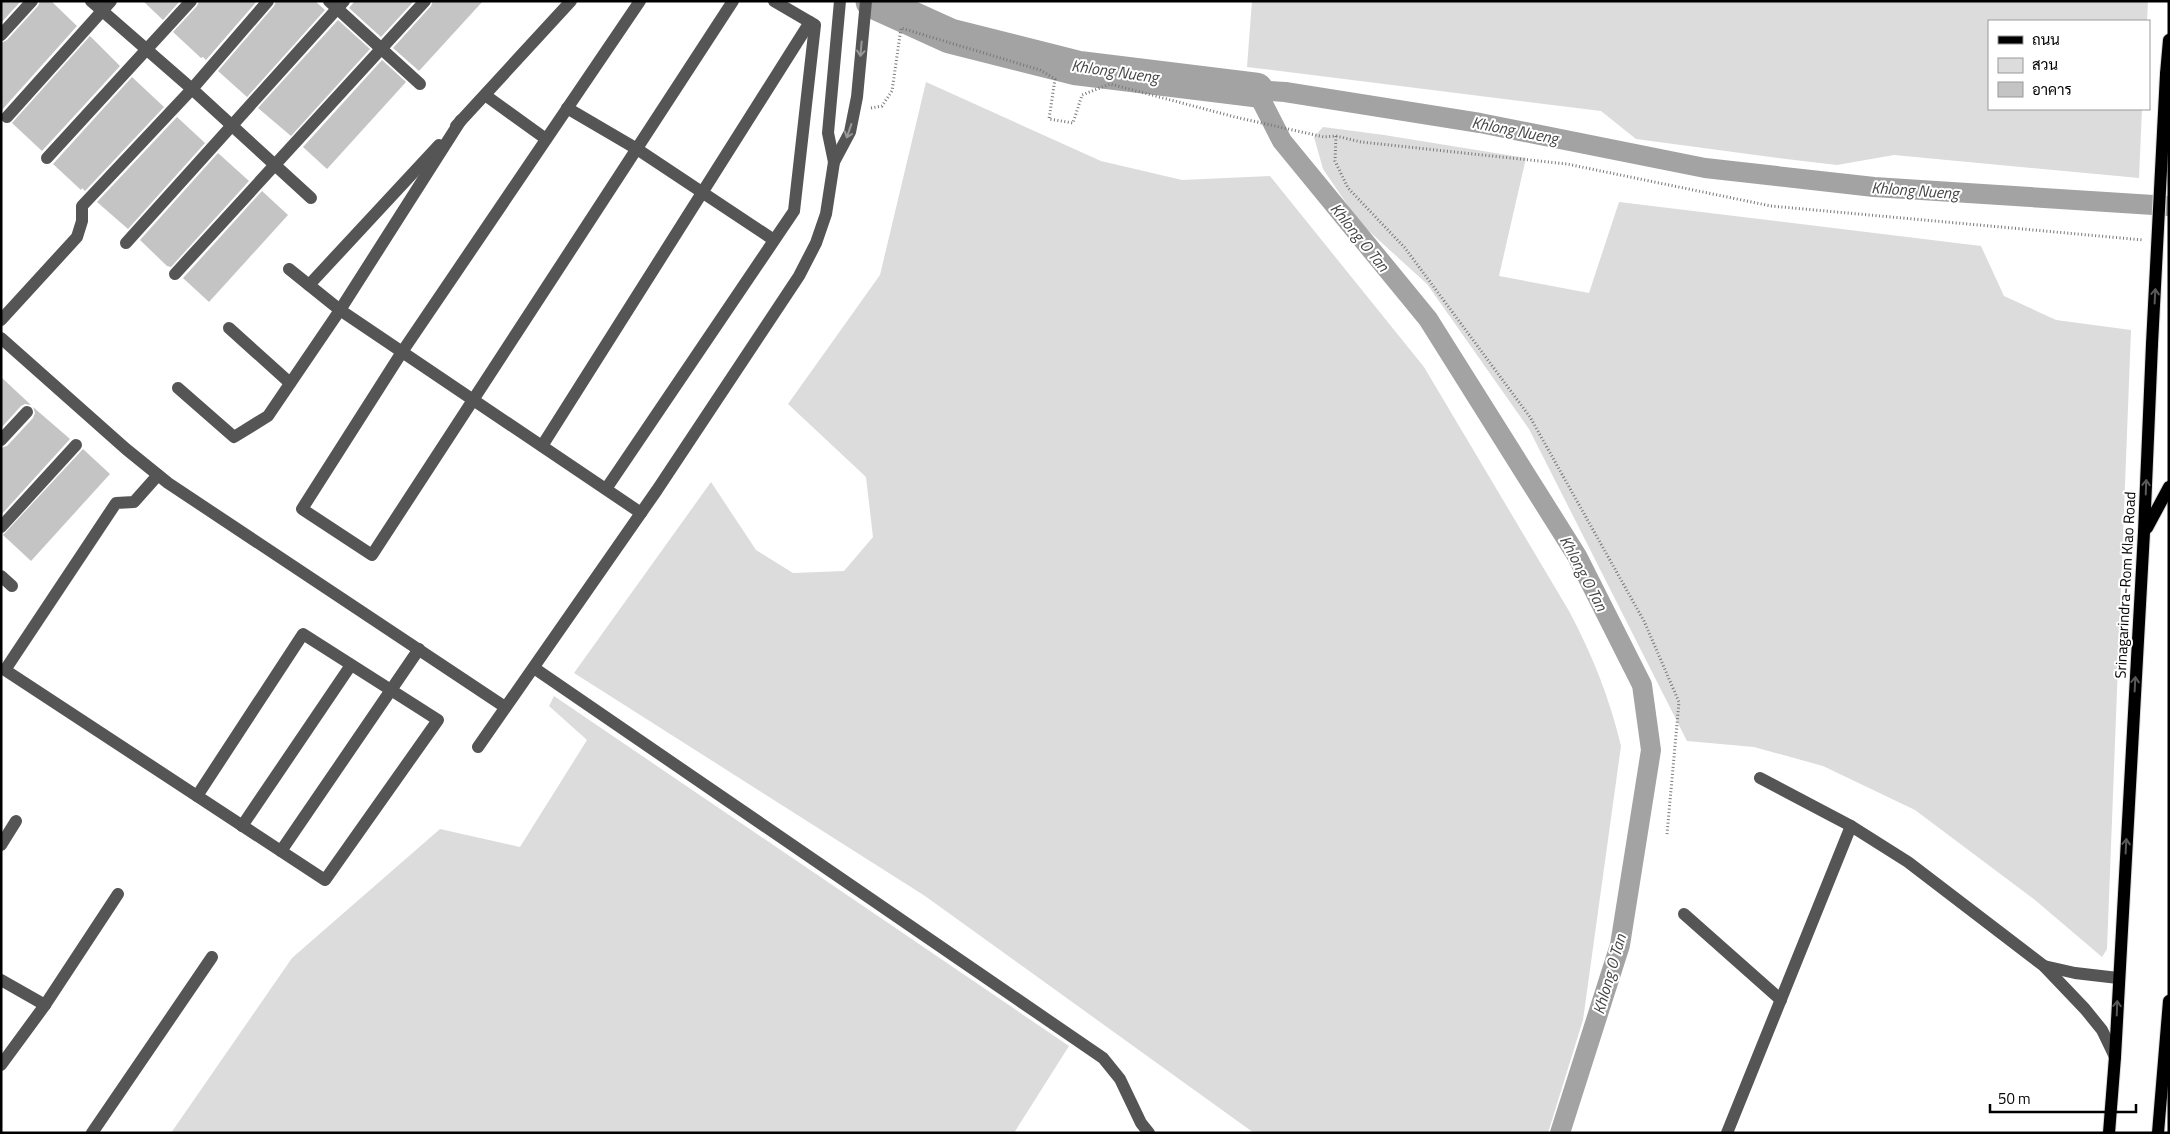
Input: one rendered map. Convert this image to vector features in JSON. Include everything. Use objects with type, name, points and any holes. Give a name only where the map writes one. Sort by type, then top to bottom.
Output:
[{"type":"main road","name":"Srinagarindra-Rom Klao Road","points":[[2109,1133],[2115,1057],[2144,532],[2152,344],[2169,40]]},
{"type":"main road","points":[[2144,532],[2169,487]]},
{"type":"main road","points":[[2158,1133],[2169,1001]]},
{"type":"street","points":[[1,35],[32,1]]},
{"type":"street","points":[[91,1],[107,6],[146,49],[192,88],[311,198]]},
{"type":"street","points":[[47,158],[191,1]]},
{"type":"street","points":[[1,320],[77,237],[82,221],[82,206],[192,88],[268,1]]},
{"type":"street","points":[[175,274],[425,1]]},
{"type":"street","points":[[310,285],[571,1]]},
{"type":"street","points":[[640,1],[402,352],[302,509],[372,555],[637,149],[728,3]]},
{"type":"street","points":[[606,489],[794,211],[815,25],[774,1]]},
{"type":"street","points":[[834,162],[828,133],[840,1]]},
{"type":"street","points":[[478,747],[641,513],[799,276],[816,244],[826,214],[834,162],[850,132],[854,113],[866,1]]},
{"type":"street","points":[[126,243],[232,126],[337,4],[380,49],[420,84]]},
{"type":"street","points":[[7,117],[107,6]]},
{"type":"street","points":[[542,446],[704,193],[810,22]]},
{"type":"street","points":[[485,95],[546,139]]},
{"type":"street","points":[[568,108],[637,149],[774,240]]},
{"type":"street","points":[[178,388],[234,437],[268,416],[340,310],[462,120]]},
{"type":"street","points":[[289,269],[340,310],[641,513]]},
{"type":"street","points":[[229,328],[290,383]]},
{"type":"street","points":[[1,338],[158,475],[505,707]]},
{"type":"street","points":[[1,440],[27,412]]},
{"type":"street","points":[[1,528],[76,445]]},
{"type":"street","points":[[158,475],[134,502],[116,504],[4,670],[325,880],[438,720],[303,634],[197,796]]},
{"type":"street","points":[[1,576],[12,586]]},
{"type":"street","points":[[281,851],[419,649]]},
{"type":"street","points":[[242,826],[351,665]]},
{"type":"street","points":[[534,668],[1104,1058],[1120,1079],[1141,1123],[1149,1133]]},
{"type":"street","points":[[1760,778],[1851,826],[1908,862],[2044,966],[2096,1023],[2115,1057]]},
{"type":"street","points":[[1,846],[16,821]]},
{"type":"street","points":[[1727,1133],[1851,826]]},
{"type":"street","points":[[1,1065],[45,1005],[118,894]]},
{"type":"street","points":[[1684,914],[1781,1000]]},
{"type":"street","points":[[92,1133],[212,957]]},
{"type":"street","points":[[2044,966],[2075,973],[2118,978]]},
{"type":"street","points":[[1,980],[45,1005]]},
{"type":"path","points":[[854,113],[882,106],[892,91],[901,28],[1040,70],[1055,79],[1048,119],[1074,123],[1082,95],[1110,84],[1235,117],[1324,137],[1336,136],[1361,142],[1566,164],[1771,206],[2149,240]]},
{"type":"path","points":[[1336,136],[1335,161],[1348,188],[1405,248],[1530,417],[1644,622],[1679,702],[1668,834]]},
{"type":"green space","points":[[1252,1],[2148,1],[2147,20],[1988,20],[1988,110],[2142,110],[2139,178],[1894,155],[1837,165],[1786,159],[1636,139],[1601,111],[1247,67]]},
{"type":"green space","points":[[926,82],[1101,161],[1182,180],[1270,176],[1424,367],[1569,611],[1600,677],[1621,746],[1583,1020],[1548,1133],[1254,1133],[925,896],[574,673],[711,482],[756,550],[793,573],[844,571],[873,537],[866,477],[788,404],[880,275]]},
{"type":"green space","points":[[1323,127],[1526,158],[1499,276],[1589,293],[1619,202],[1981,246],[2004,296],[2056,320],[2131,330],[2107,949],[2102,957],[2035,900],[1915,810],[1823,766],[1754,747],[1687,741],[1529,429],[1427,284],[1359,222],[1323,169],[1314,137]]},
{"type":"green space","points":[[554,696],[1069,1046],[1014,1133],[171,1133],[292,958],[440,829],[520,847],[587,740],[549,706]]},
{"type":"building","points":[[1,1],[21,1],[1,23]]},
{"type":"building","points":[[40,1],[51,1],[77,26],[1,111],[1,43],[7,40],[38,6]]},
{"type":"building","points":[[143,1],[180,1],[163,20]]},
{"type":"building","points":[[199,1],[257,1],[206,60],[203,57],[201,58],[173,32],[197,6]]},
{"type":"building","points":[[276,1],[315,1],[325,10],[247,97],[218,71],[274,6]]},
{"type":"building","points":[[355,1],[414,1],[381,37],[349,8]]},
{"type":"building","points":[[433,1],[483,1],[419,71],[393,48],[431,6]]},
{"type":"building","points":[[338,20],[370,49],[291,136],[258,108]]},
{"type":"building","points":[[90,36],[120,66],[42,151],[12,123]]},
{"type":"building","points":[[382,60],[406,82],[327,169],[303,147]]},
{"type":"building","points":[[132,77],[164,107],[85,191],[82,188],[81,190],[53,164]]},
{"type":"building","points":[[177,117],[205,143],[128,229],[97,202]]},
{"type":"building","points":[[218,153],[249,181],[171,267],[167,266],[140,240]]},
{"type":"building","points":[[262,191],[288,215],[209,302],[183,278]]},
{"type":"building","points":[[1,377],[31,405],[25,404],[21,406],[1,428]]},
{"type":"building","points":[[33,407],[70,439],[1,515],[1,448],[7,446],[33,418],[35,413]]},
{"type":"building","points":[[83,449],[110,474],[31,561],[3,535]]},
{"type":"waterway","name":"Khlong Nueng","points":[[873,1],[950,36],[1077,68],[1256,90]]},
{"type":"waterway","name":"Khlong O Tan","points":[[1256,90],[1282,141],[1428,319],[1577,556],[1642,685],[1651,750],[1620,945],[1560,1133]]},
{"type":"waterway","name":"Khlong Nueng","points":[[1256,90],[1285,92],[1480,123],[1705,168],[1874,187],[2169,206]]}]
